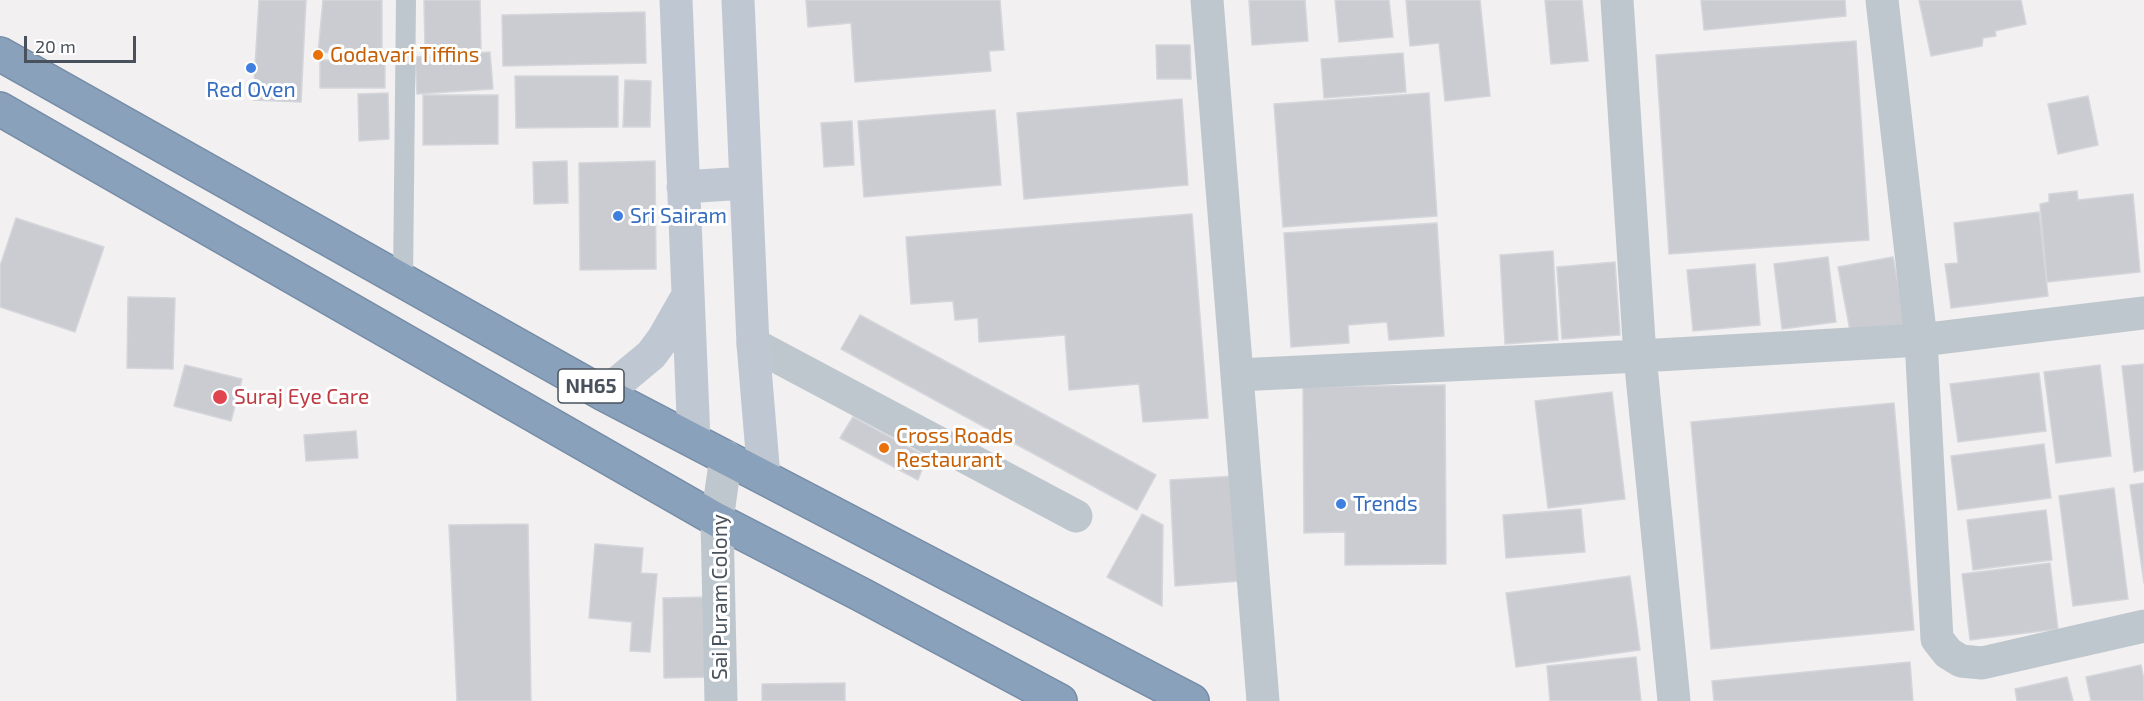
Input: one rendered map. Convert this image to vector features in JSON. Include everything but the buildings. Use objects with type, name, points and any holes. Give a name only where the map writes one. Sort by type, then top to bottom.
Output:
[{"type":"highway","name":"NH65","points":[[0,54],[604,394],[1192,701]]},
{"type":"highway","name":"NH65","points":[[0,109],[717,520],[1060,701]]},
{"type":"street","points":[[676,0],[694,440]]},
{"type":"street","points":[[738,0],[753,344],[764,477]]},
{"type":"street","points":[[1207,0],[1263,701]]},
{"type":"street","points":[[1617,0],[1640,356],[1674,701]]},
{"type":"street","points":[[1882,0],[1921,340],[1937,639],[1948,653],[1961,661],[1982,663],[2144,626]]},
{"type":"street","points":[[683,187],[746,183]]},
{"type":"street","points":[[604,394],[651,355],[687,297]]},
{"type":"street","points":[[1237,375],[1921,340],[2144,313]]},
{"type":"street","points":[[753,344],[1076,516]]},
{"type":"street","name":"Sai Puram Colony","points":[[721,701],[717,520],[726,457]]},
{"type":"lane","points":[[403,281],[406,0]]},
{"type":"place","name":"Godavari Tiffins","points":[[318,55]]},
{"type":"place","name":"Red Oven","points":[[251,68]]},
{"type":"place","name":"Sri Sairam","points":[[618,216]]},
{"type":"place","name":"Suraj Eye Care","points":[[220,397]]},
{"type":"place","name":"Cross Roads Restaurant","points":[[884,448]]},
{"type":"place","name":"Trends","points":[[1341,504]]}]
